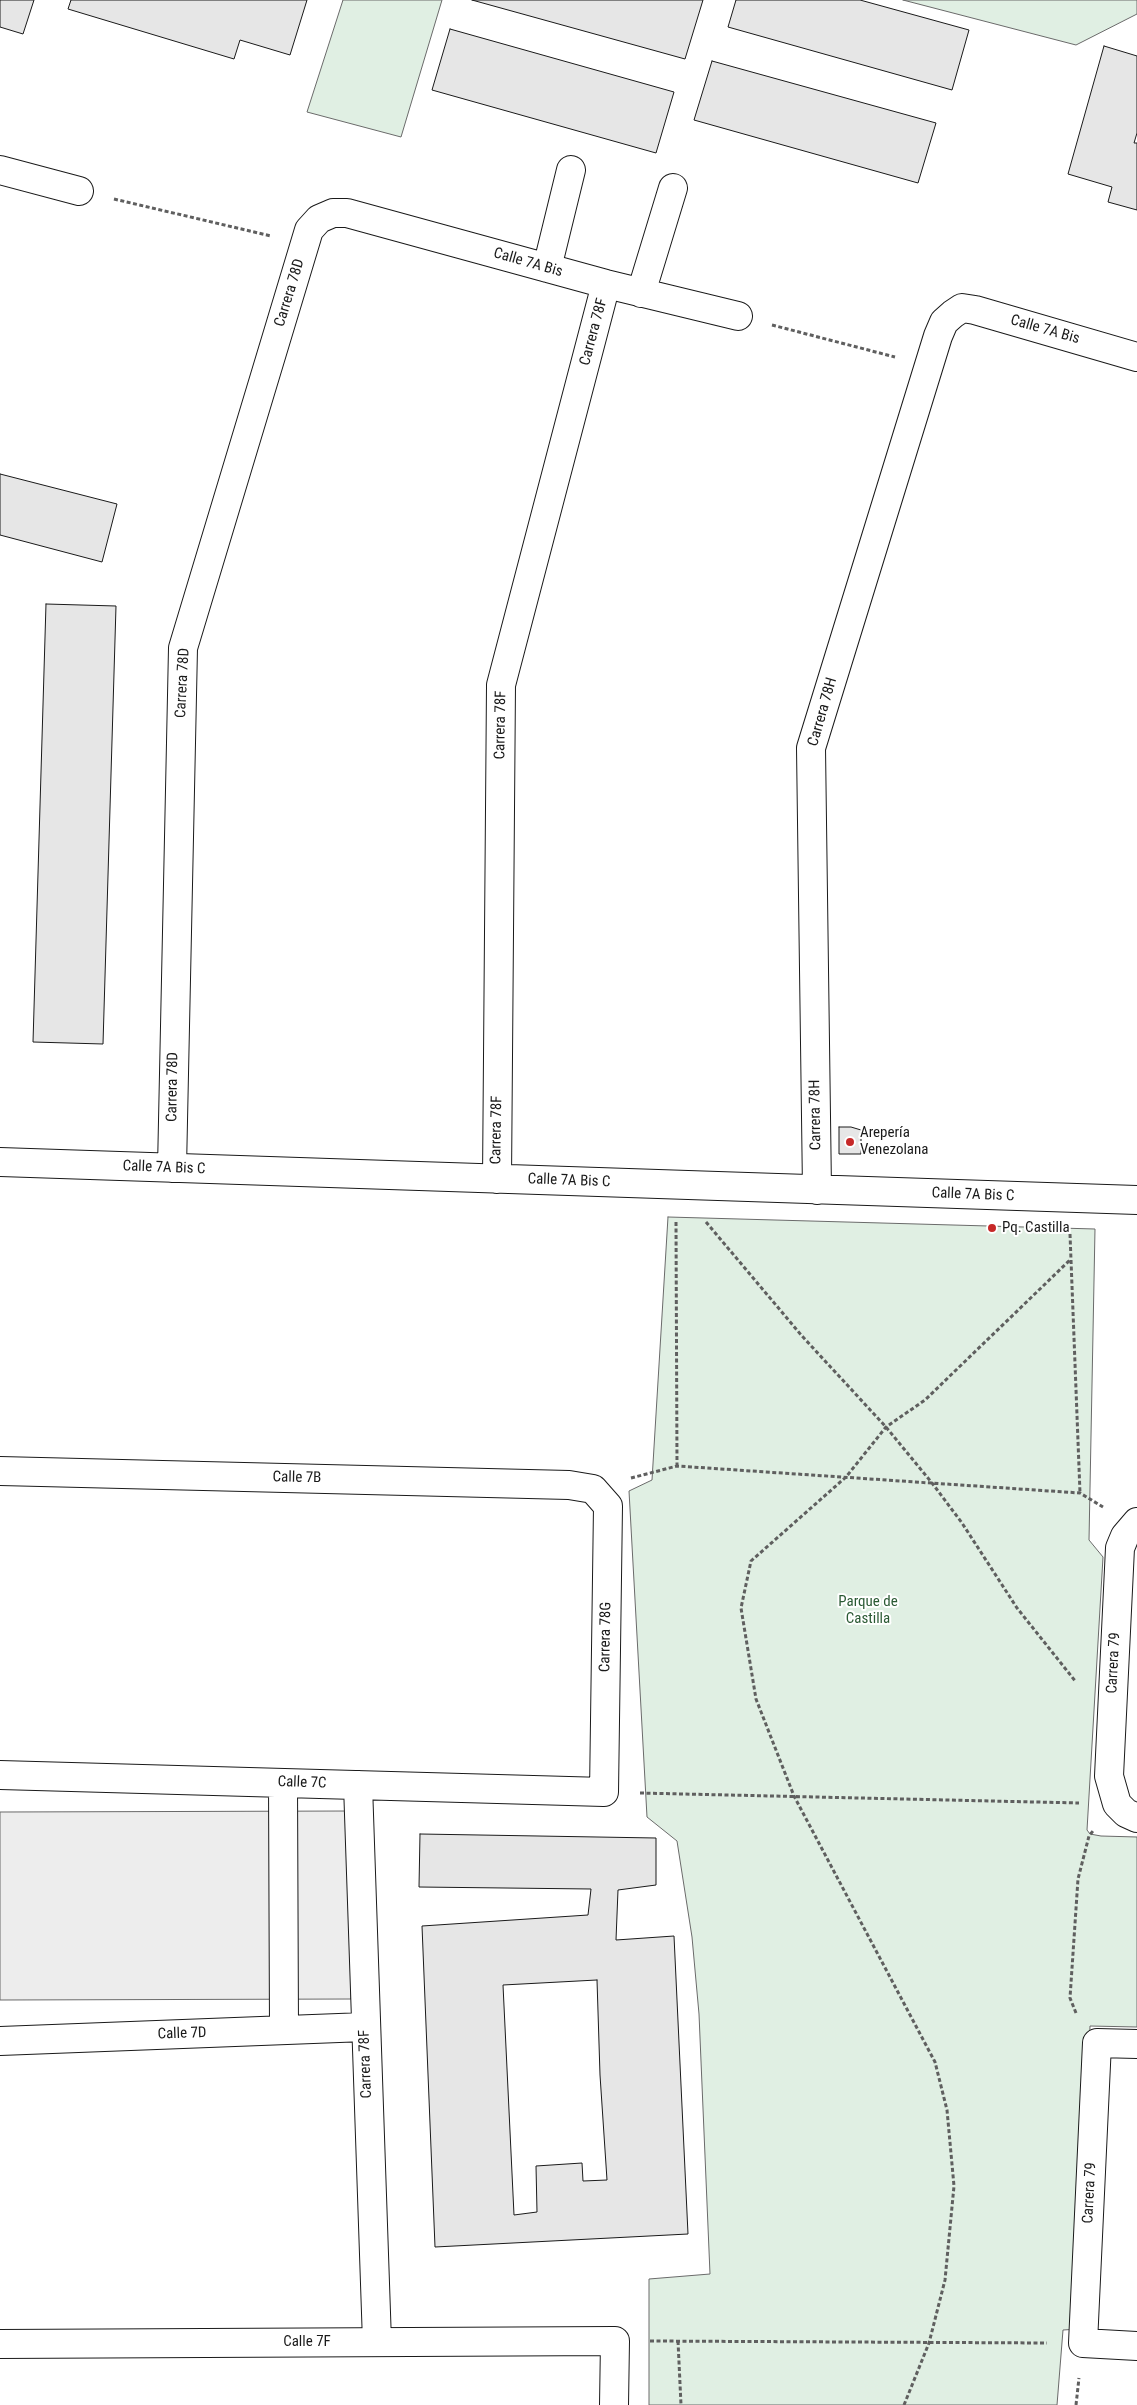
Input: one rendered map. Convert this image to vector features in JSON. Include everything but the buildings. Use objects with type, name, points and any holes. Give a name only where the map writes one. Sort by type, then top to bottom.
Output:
[{"type":"street","points":[[0,170],[79,191]]},
{"type":"street","points":[[547,268],[571,170]]},
{"type":"street","points":[[641,293],[673,188]]},
{"type":"street","name":"Calle 7A Bis","points":[[320,219],[333,213],[347,213],[606,284],[738,316]]},
{"type":"street","name":"Carrera 78D","points":[[172,1168],[183,648],[304,244],[309,230],[320,219]]},
{"type":"street","name":"Carrera 78F","points":[[497,1179],[501,684],[606,284]]},
{"type":"street","name":"Calle 7A Bis","points":[[952,314],[962,308],[975,310],[1137,357]]},
{"type":"street","name":"Carrera 78H","points":[[817,1190],[811,748],[929,366],[944,322],[952,314]]},
{"type":"street","name":"Calle 7A Bis C","points":[[0,1162],[1137,1200]]},
{"type":"street","name":"Calle 7B","points":[[0,1470],[569,1485],[593,1489]]},
{"type":"street","name":"Carrera 78G","points":[[593,1489],[608,1506],[604,1792]]},
{"type":"street","name":"Carrera 79","points":[[1127,1811],[1109,1776],[1120,1548],[1125,1536],[1135,1523]]},
{"type":"street","name":"Calle 7C","points":[[0,1775],[604,1792]]},
{"type":"street","points":[[283,1783],[284,2030]]},
{"type":"street","name":"Carrera 78F","points":[[358,1785],[377,2342]]},
{"type":"street","name":"Calle 7D","points":[[0,2041],[365,2027]]},
{"type":"street","points":[[1097,2043],[1137,2044]]},
{"type":"street","name":"Carrera 79","points":[[1083,2343],[1097,2043]]},
{"type":"street","points":[[614,2405],[615,2341]]},
{"type":"street","name":"Calle 7F","points":[[0,2344],[615,2341]]},
{"type":"street","points":[[1083,2343],[1137,2346]]},
{"type":"path","points":[[79,191],[304,244]]},
{"type":"path","points":[[738,316],[929,366]]},
{"type":"path","points":[[675,1185],[802,1336],[886,1427],[932,1483],[962,1523],[1017,1608],[1111,1726]]},
{"type":"path","points":[[675,1185],[677,1466]]},
{"type":"path","points":[[1068,1198],[1080,1493]]},
{"type":"path","points":[[904,2405],[929,2343],[945,2280],[954,2186],[947,2110],[935,2062],[794,1796],[756,1699],[741,1608],[751,1561],[846,1477],[886,1427],[925,1400],[1071,1259]]},
{"type":"path","points":[[593,1489],[677,1466],[1080,1493],[1135,1523]]},
{"type":"path","points":[[604,1792],[794,1796],[1127,1811]]},
{"type":"path","points":[[1097,2043],[1080,2023],[1070,1998],[1078,1878],[1089,1836],[1127,1811]]},
{"type":"path","points":[[615,2341],[1083,2343]]},
{"type":"path","points":[[678,2341],[681,2405]]},
{"type":"green space","points":[[343,0],[442,0],[401,137],[307,112]]},
{"type":"green space","points":[[903,0],[1137,0],[1137,14],[1076,45]]},
{"type":"green space","name":"Parque de Castilla","points":[[668,1217],[1095,1229],[1089,1540],[1103,1557],[1087,1830],[1090,1834],[1101,1836],[1137,1837],[1137,2027],[1090,2026],[1079,2329],[1063,2330],[1057,2405],[649,2405],[649,2279],[710,2274],[699,2014],[692,1937],[677,1841],[647,1817],[629,1491],[652,1480]]},
{"type":"shaded area","points":[[352,1811],[351,1999],[0,2000],[0,1812]]},
{"type":"place","name":"Arepería Venezolana","points":[[850,1142]]},
{"type":"place","name":"Pq. Castilla","points":[[992,1228]]}]
